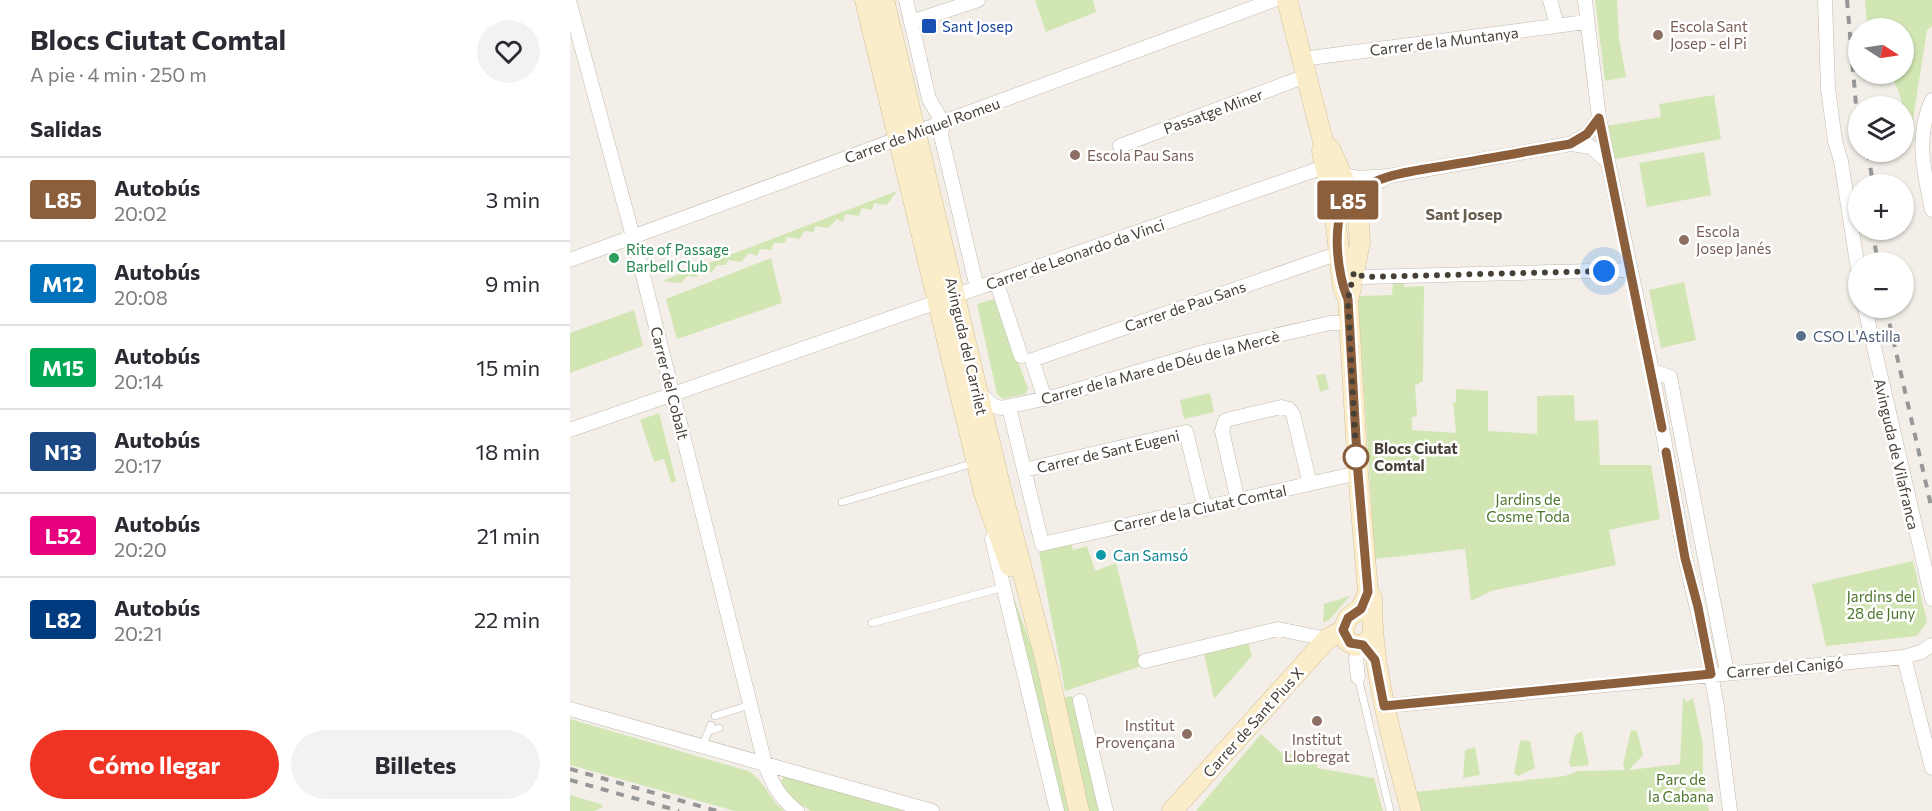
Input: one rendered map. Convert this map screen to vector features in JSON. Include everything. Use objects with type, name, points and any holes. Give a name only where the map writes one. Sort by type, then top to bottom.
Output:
[{"type":"main road","name":"Avinguda del Carrilet","points":[[865,0],[907,135],[947,299],[984,493],[1051,691]]},
{"type":"main road","name":"Avinguda del Carrilet","points":[[884,0],[907,135]]},
{"type":"main road","points":[[1287,0],[1330,159],[1337,230],[1344,262],[1343,288],[1348,299],[1358,473]]},
{"type":"main road","points":[[1330,159],[1358,211],[1360,242],[1344,262]]},
{"type":"main road","name":"Avinguda del Carrilet","points":[[947,299],[978,390],[999,484],[1035,615],[1079,811]]},
{"type":"main road","name":"Carrer de Sant Pius X","points":[[1172,811],[1186,803],[1353,638],[1368,592],[1358,473]]},
{"type":"main road","points":[[1353,638],[1384,706],[1411,811]]},
{"type":"street","name":"Avinguda del Carrilet","points":[[906,0],[929,99],[943,123],[941,135],[977,288]]},
{"type":"street","points":[[911,22],[978,0]]},
{"type":"street","name":"Carrer de Miquel Romeu","points":[[570,260],[1274,0]]},
{"type":"street","points":[[1550,0],[1555,18]]},
{"type":"street","points":[[1585,0],[1599,118],[1652,371],[1683,546],[1711,674],[1730,811]]},
{"type":"street","points":[[1825,0],[1831,111],[1855,252]]},
{"type":"street","name":"Carrer del Cobalt","points":[[570,4],[633,236],[765,764],[771,780],[782,797],[797,811]]},
{"type":"street","name":"Carrer de la Muntanya","points":[[1304,67],[1586,22]]},
{"type":"street","name":"Passatge Miner","points":[[1120,146],[1304,67]]},
{"type":"street","points":[[1932,100],[1923,124],[1921,146],[1932,210]]},
{"type":"street","points":[[1570,144],[1587,134],[1599,118]]},
{"type":"street","points":[[1330,159],[1358,178],[1389,176],[1570,144],[1591,147],[1608,162]]},
{"type":"street","name":"Carrer de Leonardo da Vinci","points":[[570,430],[947,299],[1330,159]]},
{"type":"street","points":[[1337,230],[1339,216],[1351,196],[1389,176]]},
{"type":"street","points":[[1344,262],[1364,277],[1630,270]]},
{"type":"street","name":"Carrer de Pau Sans","points":[[1026,358],[1344,262]]},
{"type":"street","points":[[998,287],[1045,399]]},
{"type":"street","name":"Avinguda de Vilafranca","points":[[1867,318],[1932,599]]},
{"type":"street","name":"Carrer de la Mare de Déu de la Mercè","points":[[1009,407],[1045,399],[1204,352],[1330,323],[1349,323]]},
{"type":"street","points":[[1652,371],[1670,377],[1727,672]]},
{"type":"street","points":[[978,390],[997,408],[1009,407]]},
{"type":"street","name":"Avinguda del Carrilet","points":[[1009,407],[1042,544]]},
{"type":"street","points":[[1238,501],[1222,427],[1228,420],[1240,416],[1281,407],[1291,411],[1310,484]]},
{"type":"street","name":"Carrer de Sant Eugeni","points":[[1024,470],[1186,432],[1205,508]]},
{"type":"street","name":"Carrer de la Ciutat Comtal","points":[[1042,544],[1358,473]]},
{"type":"street","name":"Avinguda del Carrilet","points":[[984,493],[1004,587],[1058,811]]},
{"type":"street","points":[[1145,661],[1278,629],[1353,638],[1358,677]]},
{"type":"street","name":"Carrer del Canigó","points":[[1384,706],[1904,657],[1921,652],[1932,645]]},
{"type":"street","points":[[1904,657],[1932,768]]},
{"type":"street","points":[[1080,701],[1106,811]]},
{"type":"street","points":[[570,709],[932,811]]},
{"type":"lane","points":[[842,502],[977,462]]},
{"type":"lane","points":[[872,623],[1004,587]]},
{"type":"lane","points":[[1358,677],[1390,811]]},
{"type":"lane","points":[[729,711],[717,716],[750,705]]},
{"type":"lane","points":[[702,747],[712,727]]},
{"type":"green space","points":[[1035,0],[1093,0],[1096,12],[1046,32]]},
{"type":"green space","points":[[1595,0],[1617,0],[1619,38],[1626,77],[1605,81]]},
{"type":"green space","points":[[1865,0],[1932,0],[1932,26],[1927,30],[1914,113],[1914,96],[1900,96],[1895,84],[1914,84],[1914,18],[1866,18]]},
{"type":"green space","points":[[1714,95],[1721,139],[1606,161],[1600,127],[1661,117],[1659,104]]},
{"type":"green space","points":[[1704,152],[1711,195],[1647,207],[1639,163]]},
{"type":"green space","points":[[897,191],[887,205],[874,203],[872,210],[862,208],[859,216],[845,214],[843,222],[837,219],[828,228],[815,226],[814,232],[805,231],[799,239],[787,237],[785,243],[774,243],[771,250],[760,249],[757,256],[749,253],[741,262],[728,260],[726,265],[717,265],[712,272],[699,271],[697,277],[687,276],[681,283],[662,281]]},
{"type":"green space","points":[[771,258],[782,303],[677,339],[666,299]]},
{"type":"green space","name":"Jardins de Cosme Toda","points":[[1393,281],[1403,281],[1404,287],[1424,286],[1423,381],[1415,386],[1417,416],[1412,417],[1412,430],[1456,433],[1453,402],[1456,402],[1456,389],[1488,391],[1488,431],[1537,434],[1537,396],[1574,395],[1575,421],[1598,420],[1600,465],[1651,465],[1660,519],[1609,530],[1616,565],[1491,591],[1471,601],[1465,549],[1375,559],[1358,301],[1360,296],[1392,295]]},
{"type":"green space","points":[[1684,282],[1696,340],[1661,348],[1649,290]]},
{"type":"green space","points":[[995,299],[1028,389],[1025,394],[1003,399],[997,394],[977,304]]},
{"type":"green space","points":[[634,310],[643,346],[570,373],[570,333]]},
{"type":"green space","points":[[1325,374],[1329,389],[1320,392],[1316,375]]},
{"type":"green space","points":[[1210,393],[1214,412],[1184,419],[1180,400]]},
{"type":"green space","points":[[659,413],[676,481],[671,483],[664,459],[654,462],[640,420]]},
{"type":"green space","points":[[1071,543],[1073,550],[1087,546],[1095,571],[1116,563],[1142,666],[1065,691],[1039,552]]},
{"type":"green space","name":"Jardins del 28 de Juny","points":[[1913,561],[1927,622],[1917,636],[1826,646],[1812,584]]},
{"type":"green space","points":[[1009,584],[1033,652],[1070,811],[1064,811]]},
{"type":"green space","points":[[1350,596],[1329,620],[1323,622],[1324,604]]},
{"type":"green space","points":[[1248,642],[1252,656],[1214,699],[1204,653]]},
{"type":"green space","points":[[1072,696],[1099,811],[1089,811],[1062,698]]},
{"type":"green space","name":"Parc de la Cabana","points":[[1683,697],[1686,702],[1693,698],[1703,745],[1703,775],[1709,811],[1419,811],[1415,792],[1565,776],[1578,771],[1625,770],[1623,765],[1631,730],[1637,731],[1643,755],[1629,770],[1680,764]]},
{"type":"green space","points":[[570,719],[748,771],[758,779],[784,811],[735,811],[570,765]]},
{"type":"green space","points":[[1582,731],[1589,765],[1571,767],[1569,763],[1575,735]]},
{"type":"green space","points":[[1261,734],[1285,756],[1288,753],[1318,761],[1317,768],[1374,778],[1383,811],[1196,811]]},
{"type":"green space","points":[[1522,740],[1530,741],[1535,768],[1518,776],[1514,773]]},
{"type":"green space","points":[[1475,747],[1480,775],[1463,778],[1465,750]]},
{"type":"green space","points":[[784,777],[905,811],[811,811],[794,801],[786,793],[781,781]]},
{"type":"green space","points":[[570,795],[601,804],[603,807],[594,811],[570,811]]},
{"type":"railway","points":[[1847,0],[1855,96]]},
{"type":"railway","points":[[1870,162],[1871,174]]},
{"type":"railway","points":[[1874,240],[1876,252]]},
{"type":"railway","points":[[1888,318],[1932,510]]},
{"type":"railway","points":[[570,769],[717,811]]},
{"type":"railway","points":[[570,780],[679,811]]},
{"type":"bus line","name":"L85","points":[[1662,428],[1599,118],[1587,134],[1570,144],[1389,176],[1351,196],[1339,216],[1337,230],[1343,288],[1348,299],[1358,473],[1368,592],[1361,609],[1348,618],[1343,630],[1346,640],[1355,646],[1363,645],[1375,660],[1384,706],[1711,674],[1698,607],[1685,558],[1666,452]]},
{"type":"place","name":"Sant Josep","points":[[929,26]]},
{"type":"place","name":"Escola Sant Josep - el Pi","points":[[1658,35]]},
{"type":"place","name":"Escola Pau Sans","points":[[1075,155]]},
{"type":"place","name":"Escola Josep Janés","points":[[1684,240]]},
{"type":"place","name":"Rite of Passage Barbell Club","points":[[614,258]]},
{"type":"place","name":"CSO L'Astilla","points":[[1801,336]]},
{"type":"place","name":"Blocs Ciutat Comtal","points":[[1356,457]]},
{"type":"place","name":"Can Samsó","points":[[1101,555]]},
{"type":"place","name":"Institut Llobregat","points":[[1317,721]]},
{"type":"place","name":"Institut Provençana","points":[[1187,734]]},
{"type":"district","name":"Sant Josep","points":[[1464,213]]},
{"type":"route","points":[[1356,457],[1348,299],[1354,272],[1359,277],[1364,277],[1604,271]]}]
